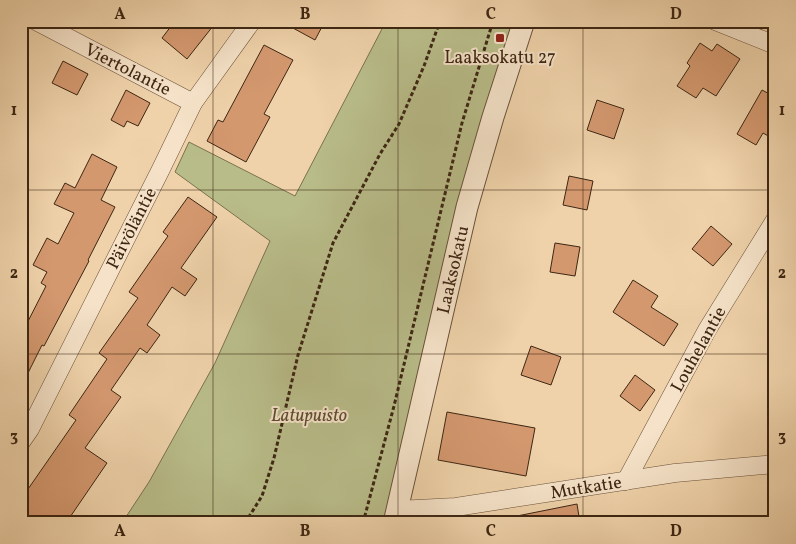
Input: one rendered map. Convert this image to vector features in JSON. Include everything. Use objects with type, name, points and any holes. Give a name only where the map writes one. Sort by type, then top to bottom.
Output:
[{"type":"street","name":"Viertolantie","points":[[36,21],[193,103]]},
{"type":"street","name":"Päivöläntie","points":[[21,442],[30,429],[193,103],[252,21]]},
{"type":"street","name":"Laaksokatu","points":[[395,516],[467,207],[492,117],[524,21]]},
{"type":"street","points":[[715,21],[775,45]]},
{"type":"street","name":"Louhelantie","points":[[626,481],[707,330],[775,220]]},
{"type":"street","name":"Mutkatie","points":[[395,516],[675,473],[775,464]]},
{"type":"path","points":[[245,523],[262,496],[274,458],[298,355],[333,243],[380,154],[399,124],[424,66],[440,21]]},
{"type":"path","points":[[363,523],[394,406],[462,123],[493,21]]},
{"type":"green space","name":"Latupuisto","points":[[385,21],[524,21],[394,523],[122,523],[149,482],[215,363],[270,241],[175,172],[189,142],[295,196]]},
{"type":"building","points":[[175,21],[217,21],[187,59],[162,38]]},
{"type":"building","points":[[280,21],[325,21],[315,40]]},
{"type":"building","points":[[700,43],[712,51],[717,44],[740,59],[716,96],[703,88],[696,98],[677,86],[690,66],[687,63]]},
{"type":"building","points":[[264,45],[293,60],[264,114],[270,117],[246,162],[207,141],[218,120],[223,122]]},
{"type":"building","points":[[63,61],[88,74],[77,95],[52,83]]},
{"type":"building","points":[[126,90],[150,103],[138,126],[127,121],[124,127],[111,120]]},
{"type":"building","points":[[762,90],[775,97],[775,129],[770,137],[763,133],[756,145],[737,134]]},
{"type":"building","points":[[597,100],[624,109],[614,139],[587,130]]},
{"type":"building","points":[[92,154],[117,167],[101,200],[115,207],[89,261],[21,387],[21,335],[46,286],[41,283],[47,272],[33,265],[47,238],[58,244],[74,213],[54,204],[65,183],[75,188]]},
{"type":"building","points":[[569,176],[593,181],[587,210],[563,205]]},
{"type":"building","points":[[188,197],[217,217],[181,268],[197,279],[185,296],[172,287],[147,325],[160,335],[147,353],[140,348],[111,390],[121,397],[85,448],[107,463],[66,523],[21,523],[21,489],[26,492],[76,420],[69,415],[107,359],[99,353],[138,298],[129,292],[168,236],[163,232]]},
{"type":"building","points":[[711,226],[732,244],[713,266],[692,249]]},
{"type":"building","points":[[555,243],[580,247],[575,276],[550,272]]},
{"type":"building","points":[[633,280],[658,296],[651,307],[678,324],[664,346],[613,312]]},
{"type":"building","points":[[531,346],[561,357],[551,385],[521,375]]},
{"type":"building","points":[[635,375],[655,390],[640,411],[620,396]]},
{"type":"building","points":[[447,412],[535,428],[526,476],[438,460]]},
{"type":"building","points":[[577,504],[580,523],[518,523],[517,516]]},
{"type":"place","name":"Laaksokatu 27","points":[[500,38]]}]
